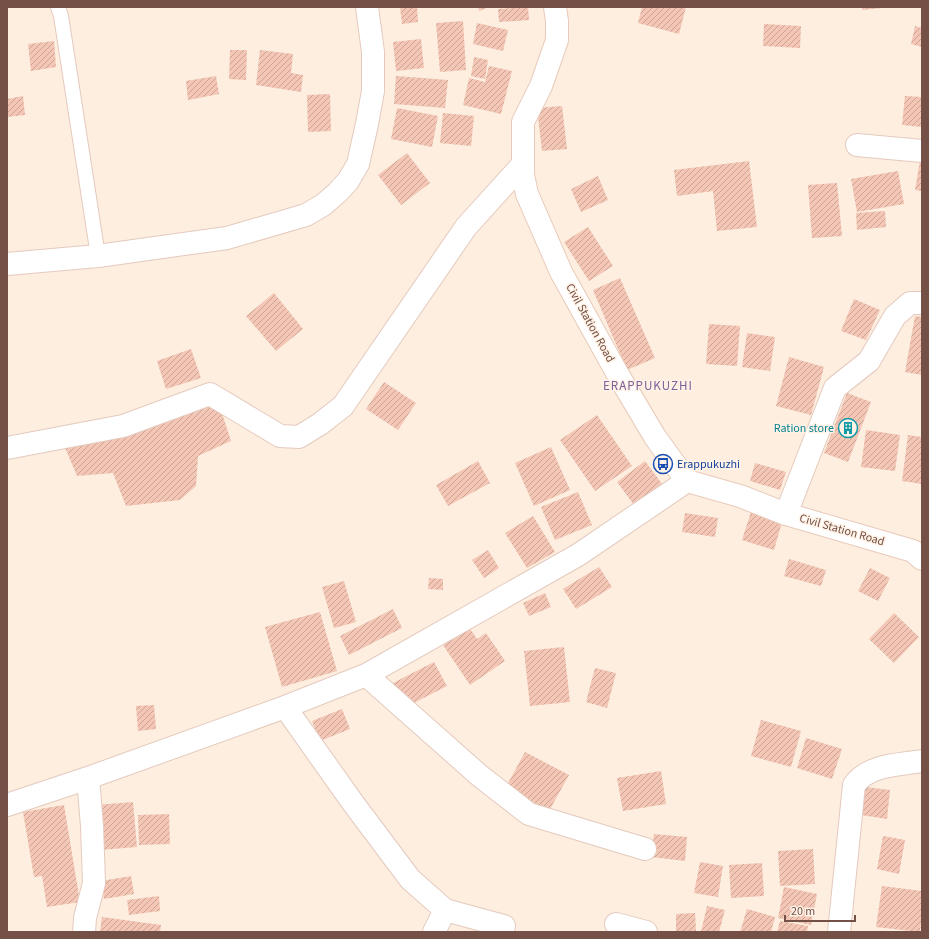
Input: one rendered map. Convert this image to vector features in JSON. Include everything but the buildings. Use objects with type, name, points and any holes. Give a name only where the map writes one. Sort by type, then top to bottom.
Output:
[{"type":"street","points":[[7,264],[98,256],[227,238],[306,215],[324,205],[348,181],[358,164],[367,124],[373,91],[373,52],[367,7]]},
{"type":"street","name":"Civil Station Road","points":[[555,7],[557,21],[556,40],[541,86],[523,122],[523,175],[527,194],[561,272],[617,373],[651,430],[687,481],[740,496],[786,514],[913,551],[922,559]]},
{"type":"street","points":[[857,145],[922,151]]},
{"type":"street","points":[[7,448],[123,426],[210,394],[280,436],[299,437],[320,424],[343,406],[466,227],[523,164]]},
{"type":"street","points":[[786,514],[835,388],[869,361],[895,316],[910,303],[922,303]]},
{"type":"street","points":[[7,805],[88,778],[285,707],[366,675],[578,555],[687,481]]},
{"type":"street","points":[[366,675],[480,776],[529,814],[645,849]]},
{"type":"street","points":[[285,707],[353,803],[410,879],[445,910],[504,926]]},
{"type":"street","points":[[838,932],[854,785],[860,777],[872,770],[922,762]]},
{"type":"street","points":[[84,932],[85,918],[94,883],[92,826],[88,778]]},
{"type":"street","points":[[434,932],[445,910]]},
{"type":"street","points":[[616,924],[646,932]]},
{"type":"lane","points":[[58,7],[62,24],[98,256]]},
{"type":"place","name":"Ration store","points":[[848,428]]},
{"type":"place","name":"Erappukuzhi","points":[[663,464]]},
{"type":"district","name":"ERAPPUKUZHI","points":[[648,386]]}]
